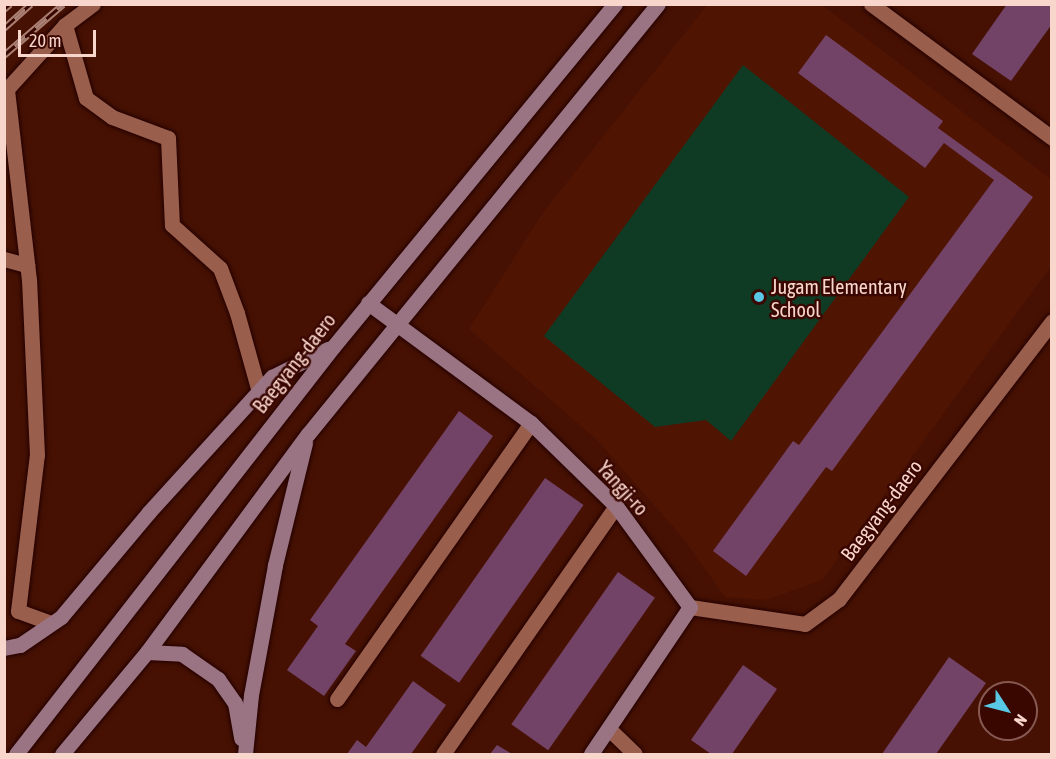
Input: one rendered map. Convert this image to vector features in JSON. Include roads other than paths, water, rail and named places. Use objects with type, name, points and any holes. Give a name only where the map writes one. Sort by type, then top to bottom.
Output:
[{"type":"main road","name":"Baegyang-daero","points":[[16,754],[333,346],[615,4]]},
{"type":"main road","points":[[62,754],[147,652],[308,434],[394,325],[658,4]]},
{"type":"main road","name":"Yangji-ro","points":[[369,303],[394,325],[531,423],[616,506],[690,607]]},
{"type":"main road","points":[[4,648],[20,645],[62,617],[149,512],[272,377],[333,346]]},
{"type":"main road","points":[[244,754],[251,695],[275,565],[308,434]]},
{"type":"main road","points":[[591,754],[690,607]]},
{"type":"main road","points":[[147,652],[182,654],[218,679],[235,703],[244,754]]},
{"type":"street","points":[[51,623],[18,611],[37,455],[27,265],[7,89],[65,26],[93,4]]},
{"type":"street","points":[[871,4],[1052,138]]},
{"type":"street","points":[[65,26],[86,98],[112,117],[168,138],[172,225],[220,268],[237,313],[259,392]]},
{"type":"street","points":[[4,259],[27,265]]},
{"type":"street","name":"Baegyang-daero","points":[[690,607],[805,624],[839,599],[1052,321]]},
{"type":"street","points":[[337,699],[531,423]]},
{"type":"street","points":[[443,754],[616,506]]},
{"type":"street","points":[[609,729],[635,754]]},
{"type":"railway","points":[[4,9],[10,4]]},
{"type":"railway","points":[[4,28],[31,4]]},
{"type":"railway","points":[[4,55],[63,4]]},
{"type":"place","name":"Jugam Elementary School","points":[[759,297]]}]
